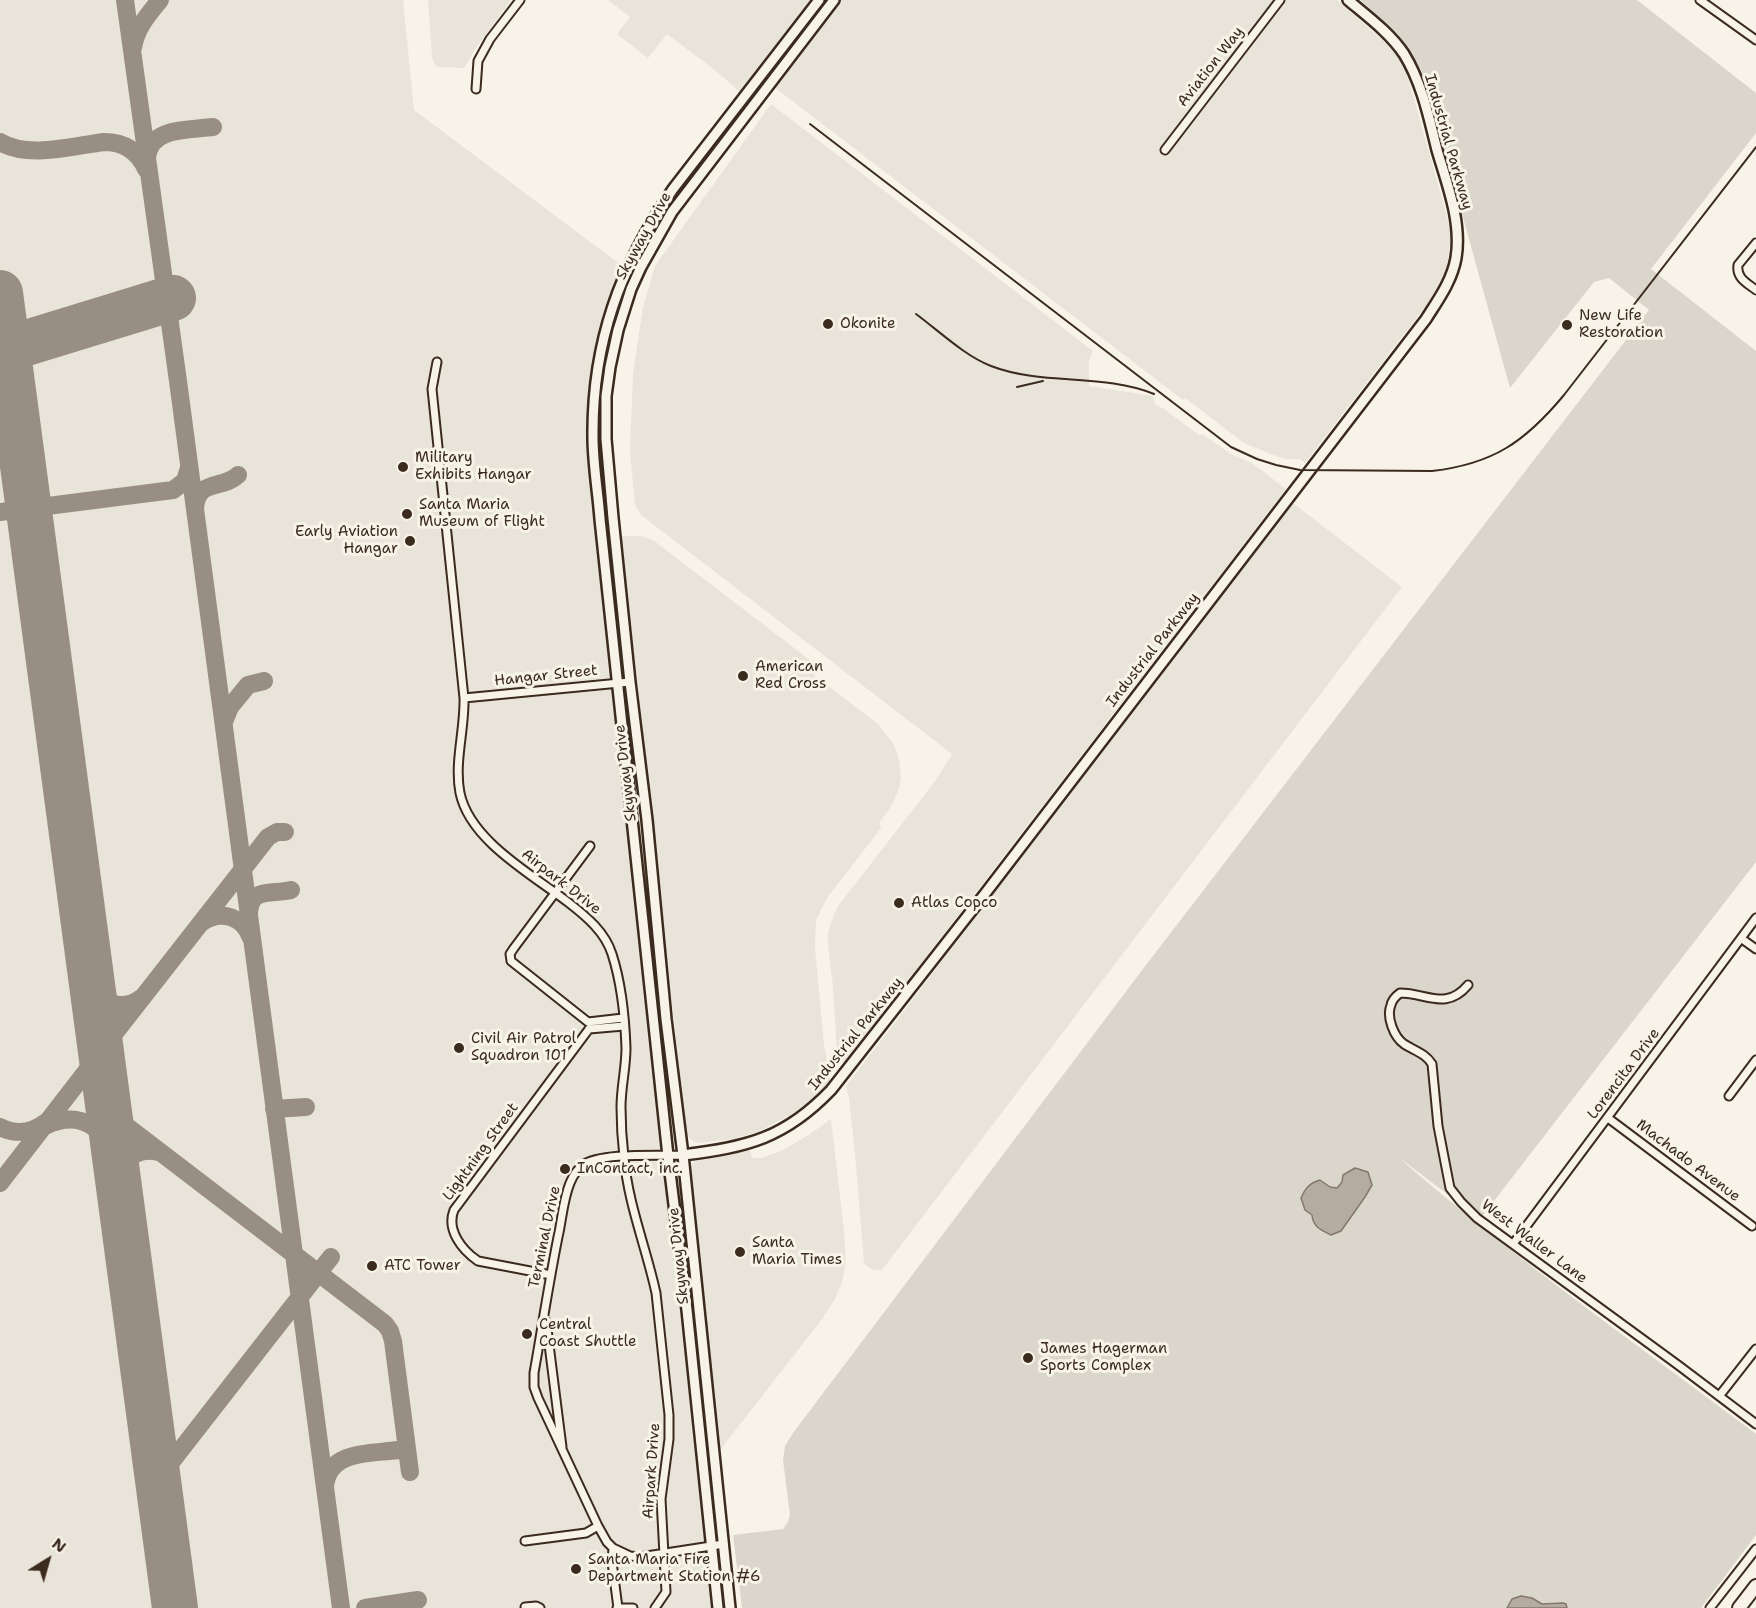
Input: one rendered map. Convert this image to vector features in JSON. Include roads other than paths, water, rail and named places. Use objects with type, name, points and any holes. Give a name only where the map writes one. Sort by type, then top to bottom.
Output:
[{"type":"highway","points":[[1739,1608],[1756,1586]]},
{"type":"main road","name":"Skyway Drive","points":[[718,1608],[618,683],[593,438],[594,394],[599,357],[609,316],[635,250],[653,218],[819,0]]},
{"type":"main road","name":"Skyway Drive","points":[[730,1608],[683,1155],[666,1019],[647,820],[630,682],[606,438],[606,396],[618,330],[631,289],[672,212],[834,0]]},
{"type":"main road","name":"Industrial Parkway","points":[[683,1155],[720,1150],[760,1140],[801,1119],[814,1109],[831,1090],[984,895],[1426,319],[1445,289],[1456,257],[1455,218],[1426,109],[1413,71],[1403,53],[1386,33],[1348,0]]},
{"type":"street","points":[[476,89],[478,61],[490,39],[520,0]]},
{"type":"street","name":"Aviation Way","points":[[1165,150],[1280,0]]},
{"type":"street","points":[[1704,1],[1756,40]]},
{"type":"street","points":[[1756,243],[1738,265],[1741,278],[1756,290]]},
{"type":"street","name":"Airpark Drive","points":[[438,362],[432,389],[465,717],[458,771],[460,791],[467,811],[478,830],[488,841],[587,917],[602,933],[609,945],[619,981],[626,1048],[621,1106],[624,1157],[631,1204],[656,1293],[669,1415],[669,1439],[661,1499],[666,1592],[654,1608]]},
{"type":"street","name":"Hangar Street","points":[[464,698],[630,682]]},
{"type":"street","points":[[590,846],[514,948],[510,954],[511,961],[589,1025],[624,1022]]},
{"type":"street","name":"Lorencita Drive","points":[[1513,1244],[1756,918]]},
{"type":"street","points":[[1742,939],[1756,950]]},
{"type":"street","name":"West Waller Lane","points":[[1468,986],[1453,998],[1445,999],[1428,999],[1410,993],[1400,993],[1389,1007],[1391,1023],[1397,1038],[1405,1045],[1419,1051],[1432,1064],[1438,1126],[1450,1188],[1477,1218],[1720,1395],[1756,1424]]},
{"type":"street","name":"Lightning Street","points":[[551,1275],[478,1261],[458,1242],[452,1227],[452,1216],[454,1210],[589,1025]]},
{"type":"street","points":[[1729,1095],[1756,1060]]},
{"type":"street","name":"Machado Avenue","points":[[1608,1118],[1752,1226]]},
{"type":"street","name":"Terminal Drive","points":[[613,1548],[598,1526],[534,1387],[534,1373],[551,1275],[566,1198],[575,1172],[593,1160],[683,1155]]},
{"type":"street","name":"Terminal Drive","points":[[545,1313],[563,1454]]},
{"type":"street","points":[[1720,1395],[1756,1349]]},
{"type":"street","points":[[525,1541],[586,1533],[598,1526]]},
{"type":"street","points":[[633,1608],[618,1608],[612,1562],[613,1548],[630,1556],[640,1557],[724,1544]]},
{"type":"street","points":[[1710,1608],[1756,1549]]},
{"type":"street","points":[[525,1607],[540,1608]]},
{"type":"railway","points":[[810,124],[1231,447],[1257,459],[1300,470],[1432,471],[1454,468],[1490,456],[1521,438],[1536,426],[1564,395],[1756,147]]},
{"type":"railway","points":[[916,314],[962,350],[991,366],[1031,376],[1094,381],[1154,394]]},
{"type":"railway","points":[[1017,387],[1043,381]]},
{"type":"place","name":"Okonite","points":[[828,324]]},
{"type":"place","name":"New Life Restoration","points":[[1567,325]]},
{"type":"place","name":"Military Exhibits Hangar","points":[[403,467]]},
{"type":"place","name":"Santa Maria Museum of Flight","points":[[407,514]]},
{"type":"place","name":"Early Aviation Hangar","points":[[410,541]]},
{"type":"place","name":"American Red Cross","points":[[743,676]]},
{"type":"place","name":"Atlas Copco","points":[[899,903]]},
{"type":"place","name":"Civil Air Patrol Squadron 101","points":[[459,1048]]},
{"type":"place","name":"InContact, inc.","points":[[565,1169]]},
{"type":"place","name":"Santa Maria Times","points":[[740,1252]]},
{"type":"place","name":"ATC Tower","points":[[372,1266]]},
{"type":"place","name":"Central Coast Shuttle","points":[[527,1334]]},
{"type":"place","name":"James Hagerman Sports Complex","points":[[1028,1358]]},
{"type":"place","name":"Santa Maria Fire Department Station #6","points":[[576,1569]]}]
